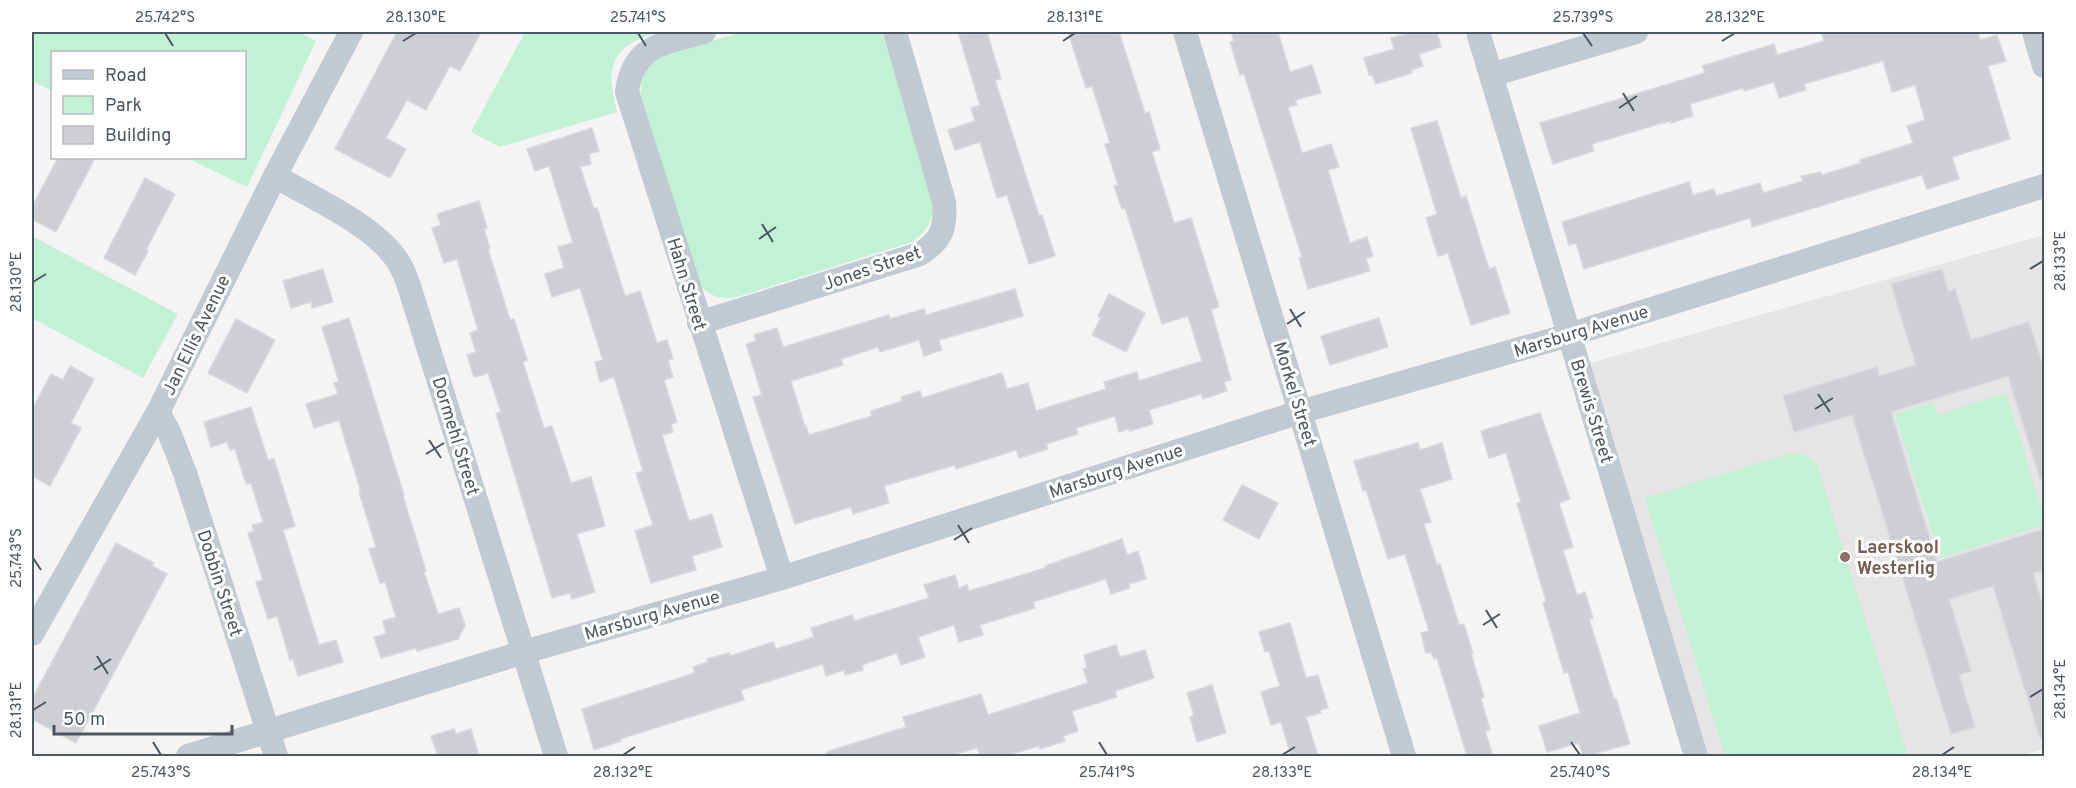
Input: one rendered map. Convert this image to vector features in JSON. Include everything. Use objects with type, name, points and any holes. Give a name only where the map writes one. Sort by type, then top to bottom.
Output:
[{"type":"street","name":"Jan Ellis Avenue","points":[[32,634],[158,412],[275,176],[351,32]]},
{"type":"street","name":"Hahn Street","points":[[704,32],[653,47],[643,55],[629,79],[627,92],[782,578]]},
{"type":"street","name":"Jones Street","points":[[699,323],[920,254],[931,247],[941,235],[946,220],[944,202],[896,32]]},
{"type":"street","name":"Morkel Street","points":[[1185,32],[1404,756]]},
{"type":"street","name":"Brewis Street","points":[[1478,32],[1696,756]]},
{"type":"street","points":[[1491,75],[1636,32]]},
{"type":"street","points":[[2034,32],[2044,66]]},
{"type":"street","name":"Dormehl Street","points":[[275,176],[364,228],[385,244],[400,264],[410,289],[556,756]]},
{"type":"street","name":"Marsburg Avenue","points":[[188,756],[524,652],[782,578],[1300,412],[1569,335],[2044,186]]},
{"type":"street","name":"Dobbin Street","points":[[158,412],[169,432],[185,472],[276,756]]},
{"type":"shaded area","name":"Laerskool Westerlig","points":[[2041,236],[2044,249],[2044,749],[2018,756],[1709,756],[1586,364]]},
{"type":"green space","points":[[35,32],[299,32],[316,41],[247,187],[189,159],[246,159],[246,51],[51,51],[51,90],[32,81],[32,38]]},
{"type":"green space","points":[[525,32],[656,33],[640,38],[629,45],[620,53],[615,62],[612,84],[617,112],[500,147],[471,132]]},
{"type":"green space","points":[[745,32],[882,32],[934,202],[928,225],[917,238],[912,242],[737,297],[716,296],[707,292],[699,284],[641,98],[642,80],[652,63],[663,57],[691,46]]},
{"type":"green space","points":[[32,236],[178,314],[143,378],[32,318]]},
{"type":"green space","points":[[2006,393],[2044,517],[2044,525],[1940,558],[1895,414],[1933,403],[1937,415]]},
{"type":"green space","points":[[1791,453],[1805,455],[1817,464],[1908,756],[1725,756],[1645,498]]},
{"type":"building","points":[[397,32],[481,32],[460,71],[450,66],[426,110],[407,100],[386,138],[406,149],[390,178],[335,149]]},
{"type":"building","points":[[958,32],[987,32],[1001,79],[995,80],[1039,216],[1042,215],[1055,256],[1029,264],[1007,195],[997,198],[980,142],[955,150],[948,130],[975,121],[971,108],[980,105]]},
{"type":"building","points":[[1068,32],[1119,32],[1145,113],[1149,112],[1160,149],[1152,152],[1174,223],[1191,218],[1219,307],[1211,309],[1231,380],[1224,382],[1227,391],[1203,399],[1201,394],[1149,410],[1153,424],[1130,431],[1129,429],[1119,432],[1115,416],[1076,428],[1078,434],[1046,444],[1048,449],[1019,458],[1016,450],[956,469],[955,465],[884,486],[889,503],[853,514],[851,507],[795,524],[753,397],[762,395],[746,344],[756,341],[754,335],[777,328],[783,347],[889,315],[890,319],[924,309],[926,315],[1015,289],[1023,316],[939,340],[942,350],[924,356],[919,340],[880,352],[878,347],[841,359],[843,365],[791,381],[809,435],[872,416],[871,411],[902,401],[901,397],[920,391],[922,398],[1002,373],[1007,389],[1028,383],[1036,411],[1106,389],[1104,382],[1137,372],[1139,381],[1202,361],[1188,316],[1162,324],[1125,208],[1122,209],[1114,186],[1118,185],[1105,144],[1110,143],[1092,86],[1086,88]]},
{"type":"building","points":[[1231,32],[1278,32],[1290,72],[1312,65],[1321,93],[1295,100],[1297,105],[1288,107],[1302,153],[1331,144],[1339,167],[1328,170],[1350,243],[1367,237],[1373,256],[1366,259],[1370,271],[1308,289],[1299,258],[1302,257],[1244,74],[1240,75],[1230,42],[1234,41]]},
{"type":"building","points":[[1413,32],[1437,32],[1441,47],[1419,54],[1423,66],[1411,70],[1412,73],[1376,84],[1372,75],[1369,75],[1364,58],[1394,49],[1391,38]]},
{"type":"building","points":[[1821,32],[1978,32],[1980,40],[1997,35],[2006,61],[1988,66],[2010,139],[1952,157],[1959,179],[1927,189],[1922,175],[1752,227],[1750,218],[1584,269],[1576,243],[1569,245],[1562,222],[1689,182],[1693,195],[1714,189],[1716,196],[1760,183],[1763,193],[1803,181],[1801,176],[1821,172],[1822,175],[1913,143],[1907,126],[1925,120],[1915,85],[1892,92],[1883,61],[1804,84],[1806,90],[1779,98],[1774,82],[1744,91],[1743,88],[1690,104],[1693,116],[1592,144],[1594,151],[1553,164],[1540,123],[1705,73],[1702,66],[1774,44],[1777,55],[1824,41]]},
{"type":"building","points":[[1437,121],[1461,198],[1466,196],[1489,269],[1495,267],[1510,313],[1471,325],[1448,253],[1438,256],[1426,218],[1437,214],[1411,128]]},
{"type":"building","points":[[592,128],[599,151],[589,154],[591,164],[580,167],[594,209],[597,208],[625,296],[640,291],[657,343],[667,340],[673,359],[668,360],[673,377],[664,380],[677,422],[671,424],[673,432],[662,435],[689,521],[712,514],[722,547],[692,556],[696,570],[651,583],[635,531],[653,525],[636,473],[643,471],[614,377],[600,382],[595,362],[603,360],[580,288],[552,297],[545,274],[564,268],[558,247],[573,243],[549,166],[535,171],[527,149]]},
{"type":"building","points":[[57,159],[94,159],[56,232],[32,219],[32,207]]},
{"type":"building","points":[[145,178],[175,194],[135,275],[104,258]]},
{"type":"building","points":[[479,201],[487,228],[484,229],[490,248],[488,249],[510,320],[514,319],[527,360],[523,362],[544,428],[552,426],[571,483],[591,477],[605,526],[577,534],[595,592],[572,599],[570,593],[552,598],[496,413],[501,412],[488,373],[474,377],[467,355],[476,352],[470,333],[478,330],[457,259],[444,263],[432,228],[441,225],[437,214]]},
{"type":"building","points":[[323,269],[333,302],[312,308],[311,302],[291,308],[283,281]]},
{"type":"building","points":[[1942,269],[1948,291],[1955,289],[1971,340],[2029,322],[2044,370],[2044,478],[2040,479],[2008,376],[1891,412],[1937,562],[2044,529],[2044,570],[2033,573],[2044,610],[2044,737],[2040,738],[1993,586],[1949,599],[1971,671],[1959,675],[1975,727],[1951,734],[1852,415],[1794,432],[1783,396],[1877,367],[1879,376],[1916,365],[1891,284]]},
{"type":"building","points":[[1109,294],[1145,313],[1126,352],[1092,335],[1101,318],[1098,316]]},
{"type":"building","points":[[349,318],[438,614],[459,608],[465,625],[458,639],[417,651],[416,648],[381,658],[374,637],[386,634],[383,621],[396,617],[385,582],[380,583],[369,549],[376,547],[359,492],[361,492],[339,420],[314,428],[306,404],[338,394],[334,383],[339,382],[322,327]]},
{"type":"building","points":[[1379,318],[1388,347],[1330,365],[1321,336]]},
{"type":"building","points":[[236,319],[275,340],[247,393],[208,373]]},
{"type":"building","points":[[70,366],[94,379],[71,423],[81,428],[50,486],[32,476],[32,410],[51,374],[63,380]]},
{"type":"building","points":[[251,407],[268,460],[274,459],[295,526],[283,530],[319,645],[336,640],[343,662],[298,676],[293,659],[290,660],[277,616],[268,619],[256,582],[263,580],[248,533],[254,531],[252,525],[263,522],[251,483],[246,484],[235,449],[230,450],[227,442],[211,447],[204,422]]},
{"type":"building","points":[[1540,413],[1570,499],[1559,503],[1573,547],[1563,550],[1577,595],[1585,592],[1593,618],[1589,619],[1630,744],[1586,756],[1583,756],[1579,743],[1547,752],[1539,726],[1580,713],[1568,672],[1564,673],[1543,603],[1546,601],[1517,503],[1521,502],[1506,453],[1489,458],[1481,431]]},
{"type":"building","points":[[1418,443],[1420,450],[1442,443],[1452,479],[1420,489],[1431,522],[1424,524],[1437,565],[1440,564],[1459,625],[1464,624],[1473,654],[1471,654],[1484,697],[1481,699],[1490,730],[1485,731],[1493,756],[1467,756],[1437,658],[1434,659],[1431,652],[1426,653],[1421,633],[1429,631],[1405,554],[1388,559],[1366,490],[1363,491],[1354,461]]},
{"type":"building","points":[[1242,485],[1278,503],[1259,539],[1223,520]]},
{"type":"building","points":[[1122,539],[1127,555],[1138,551],[1146,579],[1129,584],[1130,588],[1111,594],[1106,579],[1033,602],[1035,608],[980,625],[983,635],[959,642],[954,625],[918,637],[925,657],[901,665],[897,653],[862,665],[863,670],[845,675],[844,670],[826,676],[823,664],[741,690],[744,700],[620,739],[621,741],[594,750],[582,709],[695,673],[693,667],[708,662],[707,659],[729,653],[730,656],[773,642],[776,649],[814,637],[811,628],[852,615],[854,621],[929,598],[924,585],[955,575],[959,588],[967,585],[969,591],[1045,568],[1045,566]]},
{"type":"building","points":[[116,543],[154,563],[152,566],[167,574],[76,743],[32,719],[32,699]]},
{"type":"building","points":[[1290,623],[1306,678],[1318,675],[1328,708],[1320,710],[1321,713],[1306,717],[1318,756],[1291,756],[1281,722],[1271,725],[1261,692],[1280,686],[1269,651],[1265,652],[1259,632]]},
{"type":"building","points":[[1116,645],[1120,657],[1145,650],[1154,678],[1115,691],[1117,697],[1072,711],[1078,731],[1063,736],[1065,741],[1005,756],[980,756],[977,748],[949,756],[827,756],[826,752],[906,727],[903,717],[981,694],[988,715],[1088,683],[1083,669],[1087,668],[1084,655]]},
{"type":"building","points":[[1212,685],[1226,733],[1197,742],[1190,717],[1194,715],[1187,693]]},
{"type":"building","points":[[454,729],[456,734],[471,729],[479,756],[438,756],[431,736]]},
{"type":"place","name":"Laerskool Westerlig","points":[[1845,557]]}]
